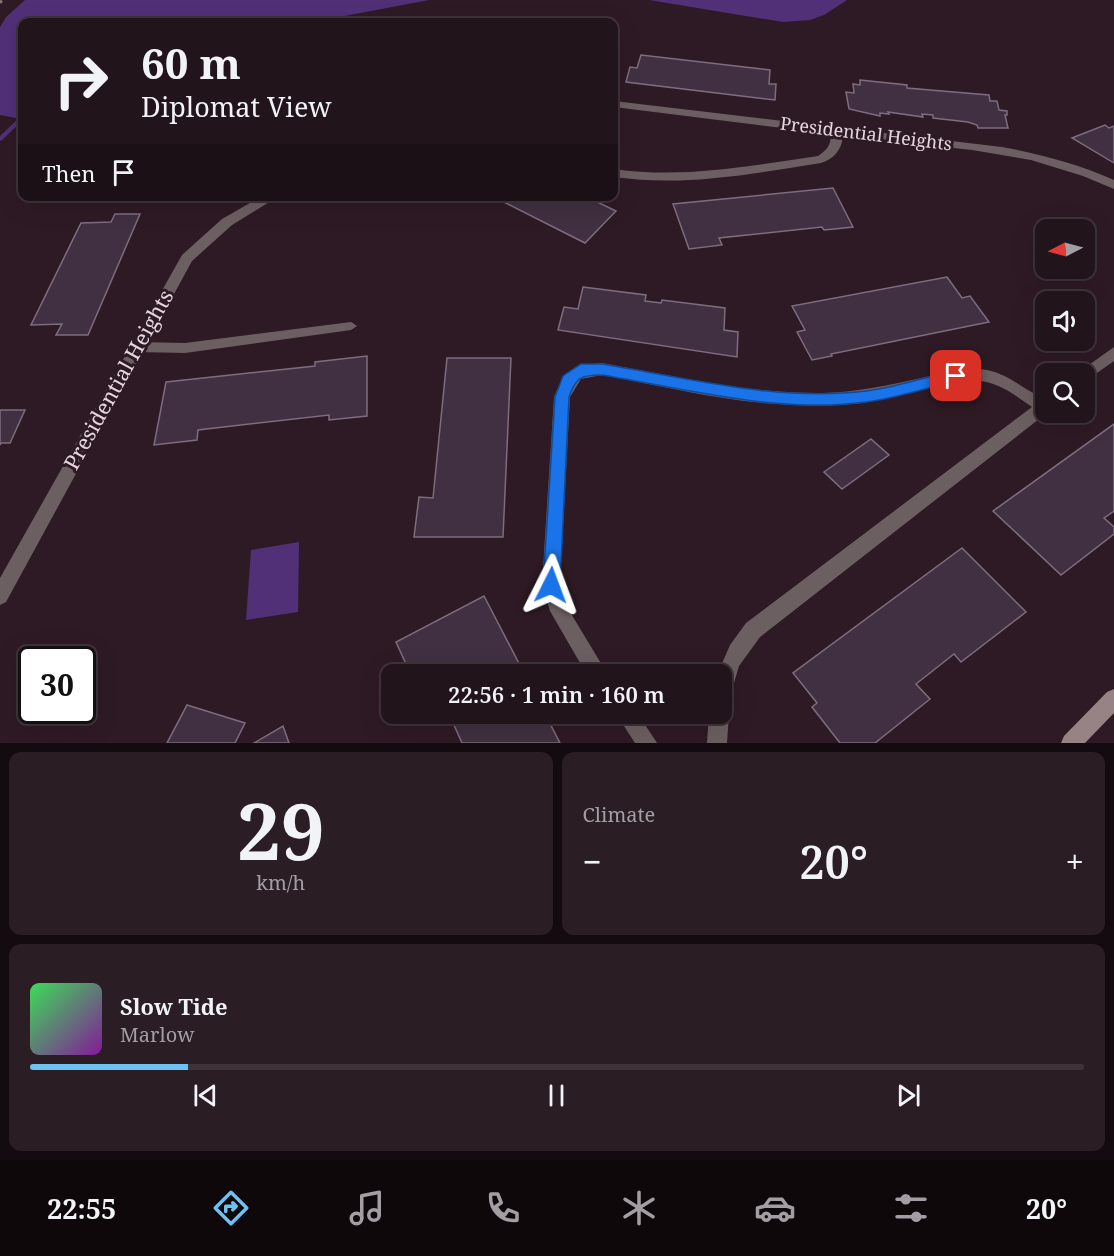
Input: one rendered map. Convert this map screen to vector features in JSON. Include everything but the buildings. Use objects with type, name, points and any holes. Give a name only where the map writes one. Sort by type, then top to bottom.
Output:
[{"type":"main road","points":[[1071,743],[1114,699]]},
{"type":"street","name":"Presidential Heights","points":[[618,104],[1016,154],[1069,168],[1114,185]]},
{"type":"street","points":[[618,175],[681,180],[821,159],[833,152],[838,143],[837,131]]},
{"type":"street","name":"Presidential Heights","points":[[0,596],[187,258],[227,222],[264,201]]},
{"type":"street","points":[[1095,368],[1114,353]]},
{"type":"street","points":[[591,664],[556,605],[551,585],[562,397],[568,380],[581,370],[602,369],[775,398],[824,399],[867,396],[956,376],[980,375],[1004,381],[1035,400]]},
{"type":"street","points":[[730,664],[736,649],[753,630],[1035,414]]},
{"type":"street","points":[[633,724],[647,743]]},
{"type":"street","points":[[717,743],[718,724]]},
{"type":"lane","points":[[137,347],[184,348],[351,326]]},
{"type":"shaded area","points":[[25,0],[429,0],[334,18],[18,18],[18,118],[0,115],[0,27],[6,17]]},
{"type":"shaded area","points":[[649,0],[847,0],[824,15],[810,20],[783,22]]},
{"type":"shaded area","points":[[299,542],[298,612],[246,620],[251,550]]},
{"type":"waterway","points":[[0,139],[18,122]]},
{"type":"route","points":[[551,585],[562,397],[568,380],[581,370],[602,369],[775,398],[824,399],[867,396],[956,376]]}]
